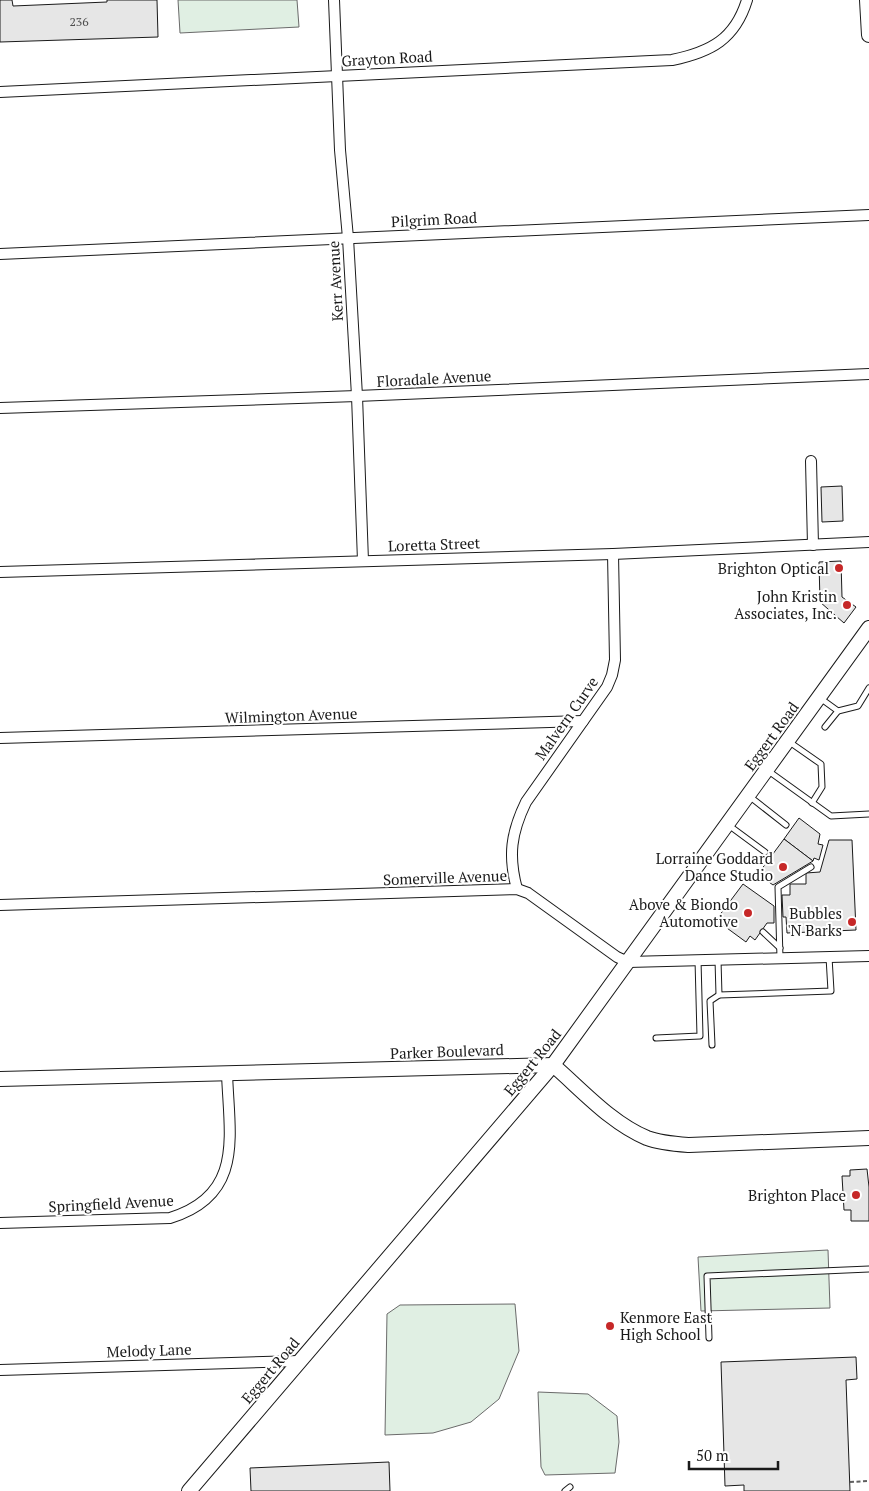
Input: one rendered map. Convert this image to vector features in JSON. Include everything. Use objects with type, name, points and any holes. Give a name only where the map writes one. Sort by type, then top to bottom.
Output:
[{"type":"street","name":"Kerr Avenue","points":[[334,0],[340,150],[348,238],[357,396],[363,561]]},
{"type":"street","name":"Grayton Road","points":[[0,92],[672,60],[704,51],[728,36],[736,26],[747,0]]},
{"type":"street","points":[[867,0],[869,35]]},
{"type":"street","name":"Pilgrim Road","points":[[0,254],[869,215]]},
{"type":"street","name":"Floradale Avenue","points":[[0,408],[357,396],[869,374]]},
{"type":"street","points":[[811,460],[813,544]]},
{"type":"street","name":"Loretta Street","points":[[0,572],[614,554],[869,542]]},
{"type":"street","name":"Malvern Curve","points":[[516,889],[512,872],[511,854],[518,818],[526,802],[607,688],[612,675],[615,660],[614,554]]},
{"type":"street","name":"Eggert Road","points":[[189,1491],[553,1065],[869,628]]},
{"type":"street","name":"Wilmington Avenue","points":[[0,738],[583,721]]},
{"type":"street","name":"Somerville Avenue","points":[[0,905],[516,889],[528,894],[617,957],[628,962]]},
{"type":"street","points":[[628,962],[718,960],[780,953],[829,957],[869,956]]},
{"type":"street","points":[[553,1065],[609,1114],[648,1138],[668,1143],[689,1145],[869,1138]]},
{"type":"street","name":"Parker Boulevard","points":[[0,1079],[553,1065]]},
{"type":"street","name":"Springfield Avenue","points":[[0,1223],[170,1218],[198,1206],[217,1188],[228,1163],[230,1145],[227,1073]]},
{"type":"street","name":"Melody Lane","points":[[0,1370],[300,1361]]},
{"type":"lane","points":[[825,727],[838,711],[858,706],[869,688]]},
{"type":"lane","points":[[819,697],[838,711]]},
{"type":"lane","points":[[788,740],[821,764],[822,787],[812,803]]},
{"type":"lane","points":[[767,770],[831,816],[869,814]]},
{"type":"lane","points":[[748,795],[786,825]]},
{"type":"lane","points":[[727,824],[765,852]]},
{"type":"lane","points":[[780,953],[778,887],[811,867]]},
{"type":"lane","points":[[763,932],[780,953]]},
{"type":"lane","points":[[712,1044],[710,1001],[719,995],[831,991],[829,957]]},
{"type":"lane","points":[[656,1038],[700,1036],[698,960]]},
{"type":"lane","points":[[718,960],[719,995]]},
{"type":"lane","points":[[709,1338],[707,1276],[869,1269]]},
{"type":"path","points":[[850,1482],[869,1481]]},
{"type":"green space","points":[[178,0],[297,0],[299,27],[180,33]]},
{"type":"green space","points":[[828,1250],[830,1308],[701,1311],[698,1257]]},
{"type":"green space","points":[[515,1304],[519,1351],[499,1399],[471,1422],[433,1433],[385,1435],[387,1314],[400,1305]]},
{"type":"green space","points":[[538,1392],[588,1394],[617,1416],[619,1442],[615,1473],[545,1475],[541,1467]]},
{"type":"building","points":[[0,0],[12,0],[13,6],[107,2],[107,0],[157,0],[158,37],[0,42]]},
{"type":"building","points":[[842,486],[843,521],[822,522],[821,487]]},
{"type":"building","points":[[841,561],[842,597],[856,607],[844,623],[820,602],[819,562]]},
{"type":"building","points":[[799,818],[820,834],[818,844],[823,845],[819,860],[814,858],[813,861],[784,839]]},
{"type":"building","name":"Lorraine Goddard Dance Studio","points":[[784,839],[813,861],[773,885],[758,874]]},
{"type":"building","points":[[829,840],[852,840],[856,930],[787,933],[786,917],[783,917],[782,895],[790,895],[790,884],[806,884],[806,873],[820,872]]},
{"type":"building","name":"Above & Biondo Automotive","points":[[743,884],[774,906],[774,923],[767,923],[755,940],[750,936],[746,942],[716,920]]},
{"type":"building","name":"Brighton Place","points":[[867,1169],[869,1221],[851,1221],[851,1210],[844,1210],[842,1176],[850,1176],[850,1170]]},
{"type":"building","points":[[856,1357],[857,1379],[846,1380],[850,1491],[744,1491],[744,1485],[725,1486],[721,1362]]},
{"type":"building","points":[[389,1462],[390,1491],[251,1491],[250,1468]]},
{"type":"place","name":"Brighton Optical","points":[[839,568]]},
{"type":"place","name":"John Kristin Associates, Inc.","points":[[847,605]]},
{"type":"place","name":"Lorraine Goddard Dance Studio","points":[[783,867]]},
{"type":"place","name":"Above & Biondo Automotive","points":[[748,913]]},
{"type":"place","name":"Bubbles 'N Barks","points":[[852,922]]},
{"type":"place","name":"Brighton Place","points":[[856,1195]]},
{"type":"place","name":"Kenmore East High School","points":[[610,1326]]}]
